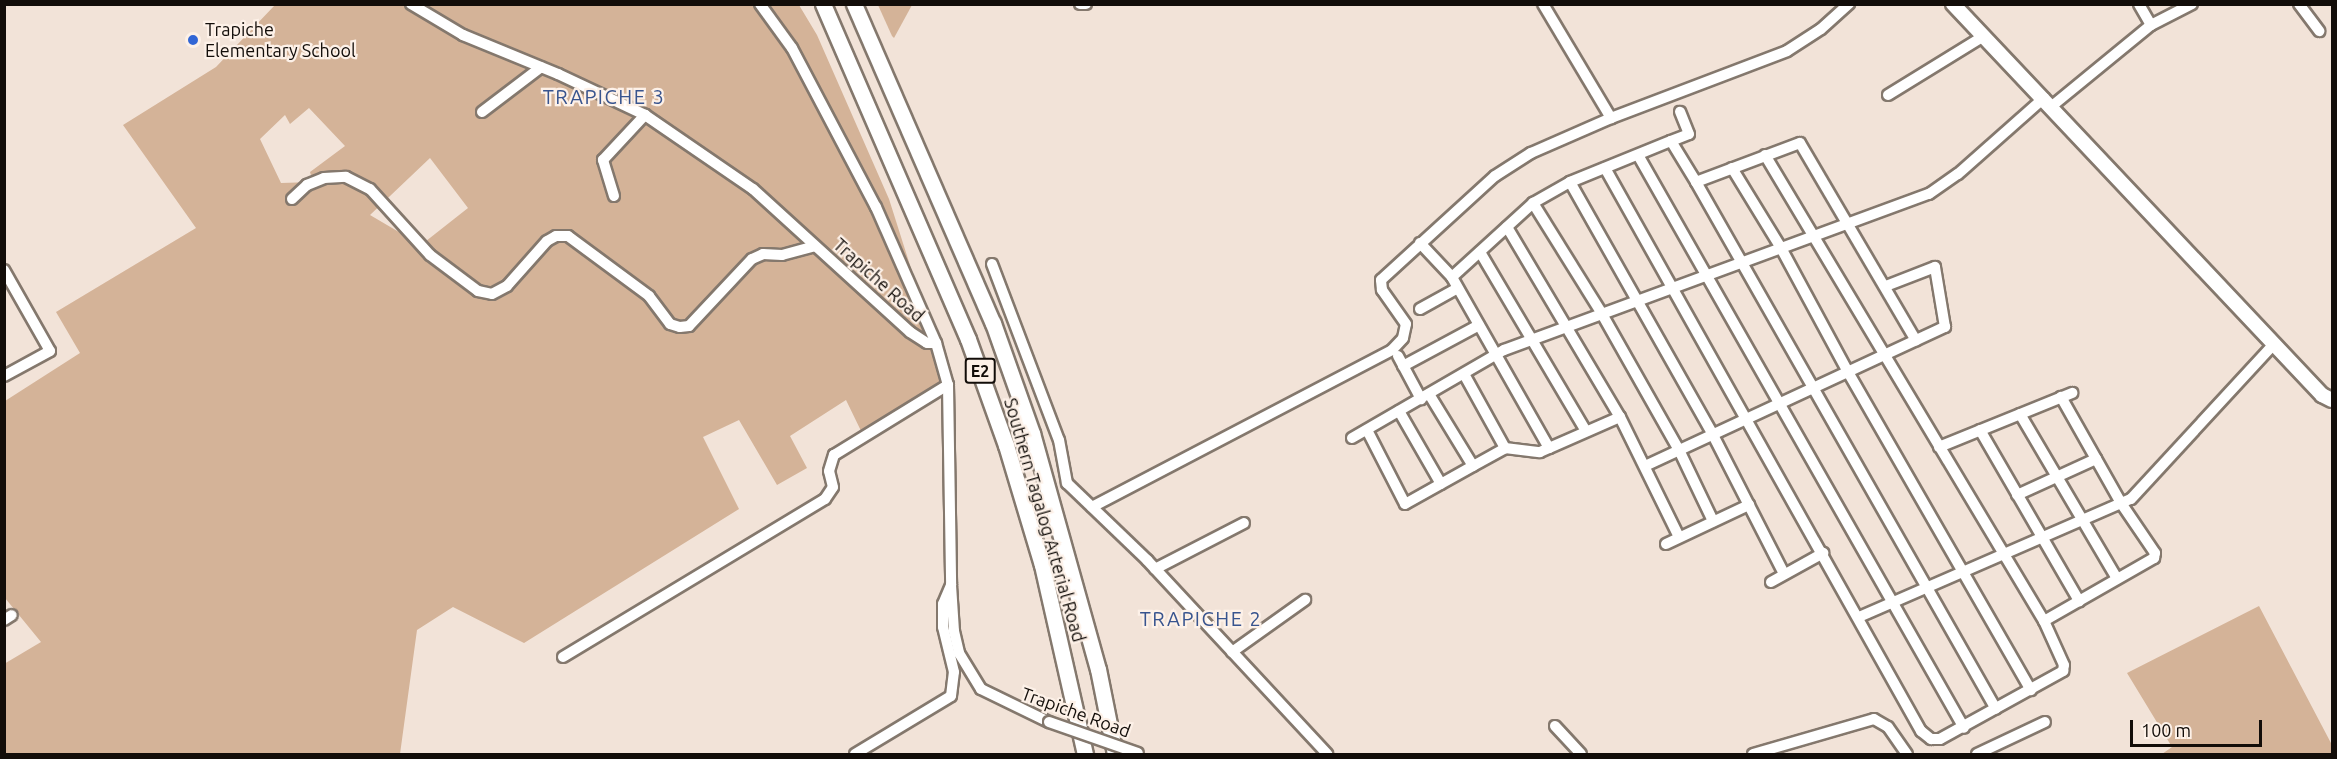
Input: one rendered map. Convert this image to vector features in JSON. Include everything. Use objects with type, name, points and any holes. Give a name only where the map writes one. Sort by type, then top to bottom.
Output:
[{"type":"highway","name":"Southern Tagalog Arterial Road","points":[[822,4],[968,339],[1006,445],[1045,576],[1085,754]]},
{"type":"highway","name":"Southern Tagalog Arterial Road","points":[[854,4],[989,313],[1032,433],[1098,669],[1115,754]]},
{"type":"main road","points":[[1953,4],[2322,394],[2332,400]]},
{"type":"street","name":"Trapiche Road","points":[[411,4],[463,35],[541,67],[645,115],[753,189],[910,333],[927,344],[936,343],[948,385],[951,585],[954,631],[960,653],[981,689],[1049,722],[1140,754]]},
{"type":"street","points":[[760,4],[792,48],[876,207],[936,343]]},
{"type":"street","points":[[1080,4],[1086,4]]},
{"type":"street","points":[[1543,4],[1611,118]]},
{"type":"street","points":[[1092,507],[1392,350],[1403,338],[1406,324],[1382,290],[1382,280],[1495,176],[1531,153],[1611,118],[1787,51],[1821,29],[1849,4]]},
{"type":"street","points":[[2139,4],[2151,25]]},
{"type":"street","points":[[1352,438],[1496,355],[1929,194],[2151,25],[2192,4]]},
{"type":"street","points":[[2299,4],[2319,31]]},
{"type":"street","points":[[1888,95],[1984,36]]},
{"type":"street","points":[[482,112],[541,67]]},
{"type":"street","points":[[1452,277],[1533,203],[1570,182],[1689,134],[1680,112]]},
{"type":"street","points":[[614,196],[603,160],[645,115]]},
{"type":"street","points":[[1671,141],[1744,262],[1812,388],[1996,709]]},
{"type":"street","points":[[1696,182],[1800,143],[1850,223],[1916,341]]},
{"type":"street","points":[[1638,155],[1710,275],[1964,728]]},
{"type":"street","points":[[1605,168],[1859,616],[1921,731],[1930,739],[1940,739],[1964,728],[2064,669],[2044,621],[1765,155]]},
{"type":"street","points":[[1732,168],[1781,248],[1848,372],[2031,690]]},
{"type":"street","points":[[292,199],[307,185],[324,178],[354,181],[370,189],[388,206],[430,255],[478,291],[492,294],[507,286],[547,242],[556,236],[568,236],[650,296],[670,324],[680,327],[689,326],[752,260],[763,254],[782,255],[815,246]]},
{"type":"street","points":[[1570,182],[1713,435],[1784,574]]},
{"type":"street","points":[[1533,203],[1602,315],[1679,450],[1713,522]]},
{"type":"street","points":[[1507,227],[1569,327],[1620,417],[1679,537]]},
{"type":"street","points":[[1420,243],[1452,277],[1549,448]]},
{"type":"street","points":[[1480,252],[1587,431]]},
{"type":"street","points":[[992,264],[1059,440],[1067,483],[1155,569],[1327,754]]},
{"type":"street","points":[[1645,466],[1945,327],[1935,267],[1886,286]]},
{"type":"street","points":[[4,270],[50,351],[5,375]]},
{"type":"street","points":[[1420,309],[1458,288]]},
{"type":"street","points":[[1473,466],[1401,361],[1479,325]]},
{"type":"street","points":[[1859,616],[2131,499],[2275,343]]},
{"type":"street","points":[[1464,374],[1505,448]]},
{"type":"street","points":[[563,657],[825,499],[833,487],[829,471],[834,455],[948,385]]},
{"type":"street","points":[[1939,447],[2072,393]]},
{"type":"street","points":[[2044,621],[2154,558],[2155,553],[2121,504],[2061,397]]},
{"type":"street","points":[[1399,411],[1441,484]]},
{"type":"street","points":[[2020,414],[2117,579]]},
{"type":"street","points":[[1367,430],[1406,504],[1505,448],[1540,452],[1620,417]]},
{"type":"street","points":[[1980,430],[2079,601]]},
{"type":"street","points":[[2018,495],[2096,459]]},
{"type":"street","points":[[1665,544],[1749,505]]},
{"type":"street","points":[[1155,569],[1244,523]]},
{"type":"street","points":[[1771,582],[1823,553]]},
{"type":"street","points":[[855,754],[951,696],[954,672],[943,627],[943,604],[951,585]]},
{"type":"street","points":[[1232,652],[1305,600]]},
{"type":"street","points":[[1753,754],[1874,719],[1888,727],[1907,754]]},
{"type":"street","points":[[1977,754],[2045,722]]},
{"type":"street","points":[[1555,726],[1581,754]]},
{"type":"shaded area","points":[[275,5],[799,5],[817,35],[889,199],[948,385],[863,435],[846,400],[790,436],[807,468],[777,485],[739,420],[703,437],[739,509],[524,643],[453,607],[417,630],[400,754],[5,754],[4,664],[41,642],[5,598],[5,401],[80,353],[56,312],[196,228],[123,125],[216,67]],"holes":[[[309,108],[345,146],[310,172],[313,182],[281,183],[260,139],[285,115],[290,124]],[[430,158],[468,208],[421,245],[370,215]]]},
{"type":"shaded area","points":[[878,5],[912,5],[894,38],[892,36]]},
{"type":"shaded area","points":[[2259,606],[2332,745],[2332,754],[2162,754],[2172,747],[2127,673]]},
{"type":"place","name":"Trapiche Elementary School","points":[[193,40]]},
{"type":"district","name":"TRAPICHE 3","points":[[604,96]]},
{"type":"district","name":"TRAPICHE 2","points":[[1201,618]]}]
